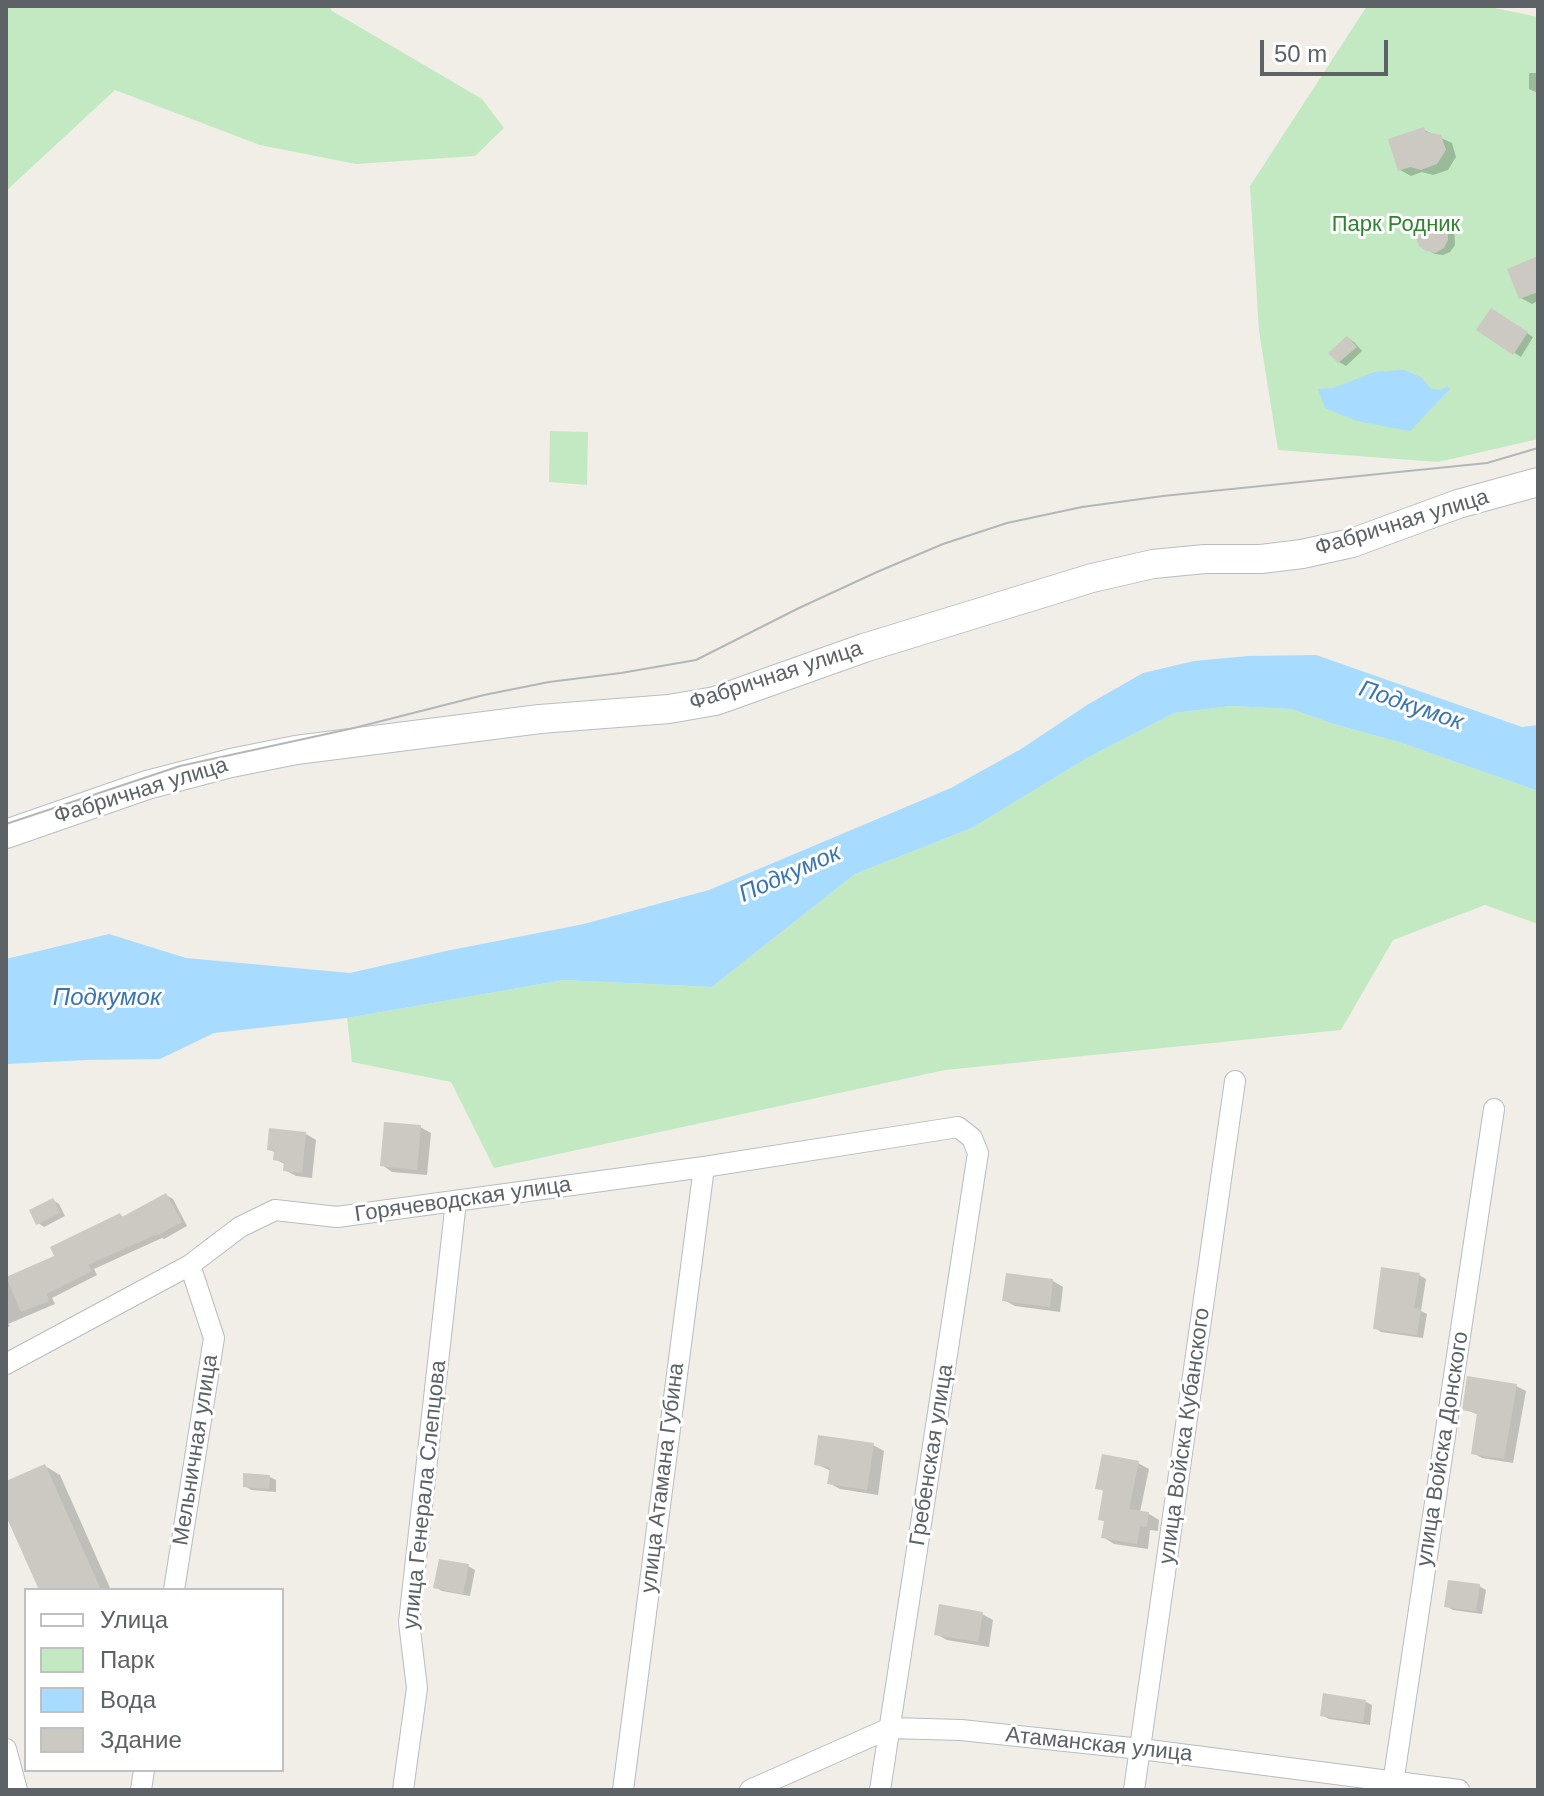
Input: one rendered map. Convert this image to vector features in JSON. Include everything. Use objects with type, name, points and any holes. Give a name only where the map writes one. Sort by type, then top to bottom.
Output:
[{"type":"main road","name":"Фабричная улица","points":[[6,834],[147,785],[296,750],[540,719],[669,709],[715,701],[864,648],[1092,578],[1153,564],[1302,554],[1352,543],[1458,504],[1538,482]]},
{"type":"street","name":"улица Войска Кубанского","points":[[1134,1790],[1235,1081]]},
{"type":"street","name":"улица Войска Донского","points":[[1393,1786],[1494,1109]]},
{"type":"street","name":"Горячеводская улица","points":[[6,1364],[190,1265],[240,1227],[275,1210],[337,1217],[704,1167],[958,1127]]},
{"type":"street","name":"Гребенская улица","points":[[880,1790],[978,1153],[972,1138],[958,1127]]},
{"type":"street","name":"улица Атамана Губина","points":[[623,1790],[704,1167]]},
{"type":"street","name":"улица Генерала Слепцова","points":[[403,1790],[417,1688],[409,1622],[456,1201]]},
{"type":"street","name":"Мельничная улица","points":[[174,1588],[214,1338],[190,1265]]},
{"type":"street","name":"Атаманская улица","points":[[750,1790],[890,1728],[961,1730],[1141,1749],[1393,1786],[1459,1790]]},
{"type":"street","points":[[6,1749],[17,1790]]},
{"type":"green space","points":[[6,6],[329,6],[332,11],[482,99],[504,128],[475,156],[356,164],[260,145],[115,90],[6,191]]},
{"type":"green space","name":"Парк Родник","points":[[1367,6],[1485,6],[1538,17],[1538,439],[1438,462],[1278,450],[1259,331],[1250,186]]},
{"type":"green space","points":[[550,431],[588,432],[587,485],[549,482]]},
{"type":"green space","points":[[1231,706],[1291,709],[1399,742],[1538,791],[1538,924],[1485,905],[1393,940],[1341,1030],[945,1070],[494,1168],[451,1082],[352,1062],[347,1018],[564,980],[712,987],[855,874],[972,828],[1087,758],[1174,713]]},
{"type":"water","points":[[1404,370],[1421,377],[1431,389],[1441,390],[1447,386],[1450,389],[1410,431],[1357,421],[1325,408],[1318,389],[1333,388],[1375,372]]},
{"type":"water","name":"Подкумок","points":[[1316,655],[1522,727],[1538,725],[1538,791],[1399,742],[1291,709],[1231,706],[1174,713],[1087,758],[972,828],[855,874],[712,987],[564,980],[347,1018],[214,1033],[160,1059],[6,1064],[6,959],[109,934],[186,958],[350,973],[584,924],[709,890],[951,788],[1021,749],[1087,705],[1143,673],[1194,661]]},
{"type":"building","points":[[1424,127],[1426,132],[1441,135],[1446,150],[1437,164],[1421,170],[1410,167],[1398,171],[1388,139]]},
{"type":"building","points":[[1448,218],[1448,240],[1444,248],[1435,253],[1419,246],[1416,237],[1418,228],[1425,222]]},
{"type":"building","points":[[1538,256],[1538,292],[1519,299],[1507,269]]},
{"type":"building","points":[[1491,308],[1528,332],[1513,355],[1476,330]]},
{"type":"building","points":[[1347,336],[1357,347],[1338,363],[1328,353]]},
{"type":"building","points":[[384,1122],[421,1125],[417,1170],[380,1166]]},
{"type":"building","points":[[269,1128],[306,1132],[302,1173],[283,1171],[284,1162],[273,1160],[274,1151],[267,1150]]},
{"type":"building","points":[[166,1193],[182,1222],[88,1265],[92,1271],[47,1294],[49,1301],[21,1312],[6,1277],[54,1256],[50,1247],[120,1213],[122,1217]]},
{"type":"building","points":[[53,1198],[60,1213],[36,1225],[29,1210]]},
{"type":"building","points":[[1381,1267],[1420,1273],[1414,1308],[1421,1309],[1417,1335],[1373,1329]]},
{"type":"building","points":[[1006,1273],[1053,1279],[1050,1307],[1002,1301]]},
{"type":"building","points":[[1467,1376],[1517,1384],[1504,1459],[1471,1454],[1477,1413],[1462,1410]]},
{"type":"building","points":[[818,1435],[874,1443],[867,1490],[827,1484],[830,1467],[814,1465]]},
{"type":"building","points":[[1102,1454],[1139,1461],[1129,1509],[1149,1512],[1147,1527],[1140,1526],[1137,1544],[1101,1538],[1104,1521],[1098,1520],[1103,1490],[1095,1489]]},
{"type":"building","points":[[45,1464],[100,1588],[38,1588],[6,1516],[6,1481]]},
{"type":"building","points":[[243,1473],[270,1475],[269,1489],[243,1487]]},
{"type":"building","points":[[439,1559],[469,1564],[463,1594],[433,1588]]},
{"type":"building","points":[[1448,1580],[1480,1584],[1476,1611],[1444,1607]]},
{"type":"building","points":[[939,1604],[983,1612],[978,1642],[934,1635]]},
{"type":"building","points":[[1323,1693],[1366,1700],[1363,1722],[1320,1716]]},
{"type":"tram line","points":[[6,824],[180,766],[354,728],[484,695],[696,660],[877,572],[943,544],[1007,523],[1082,507],[1163,496],[1487,463],[1538,448]]}]
